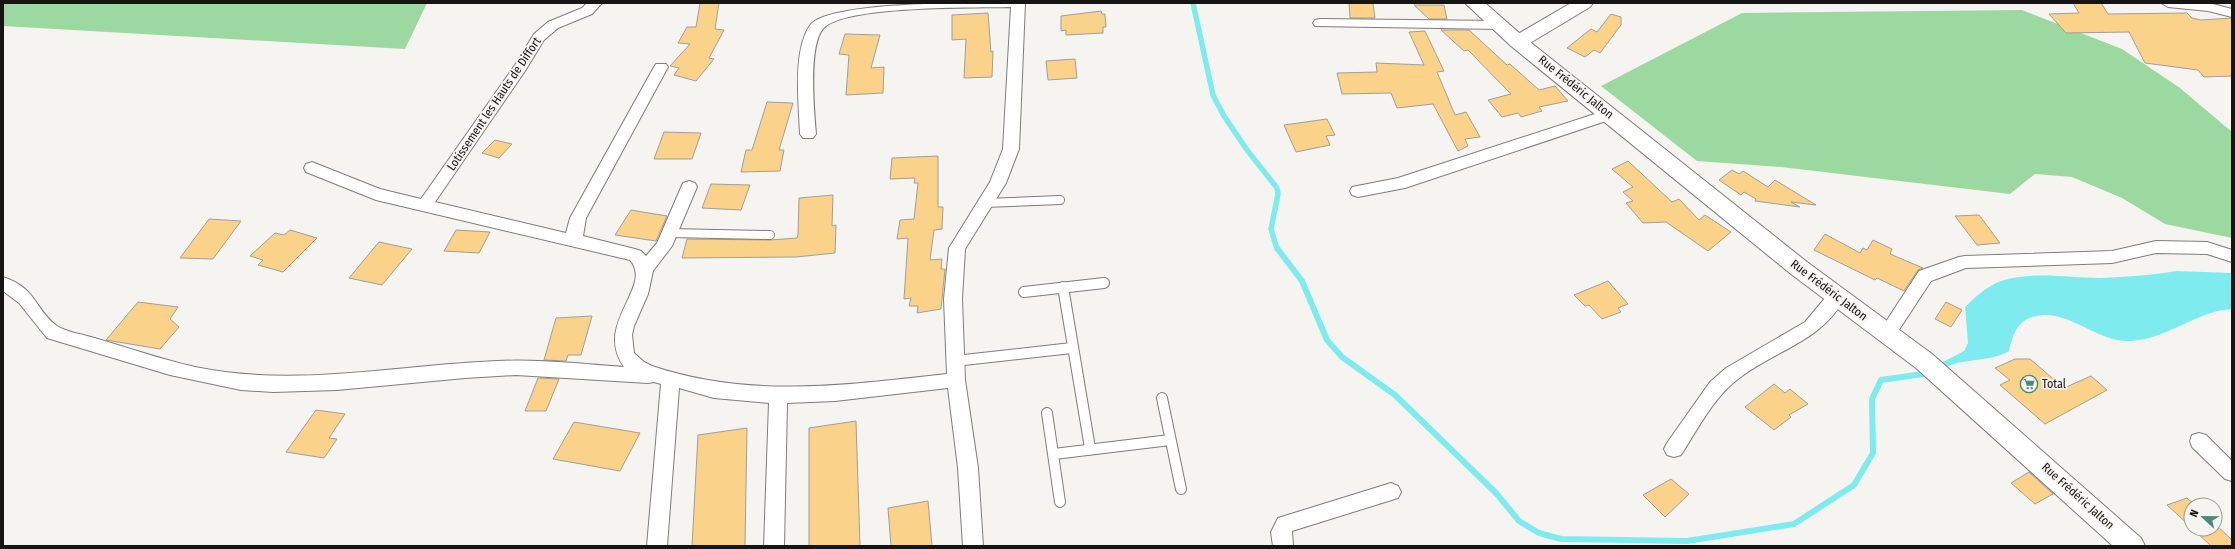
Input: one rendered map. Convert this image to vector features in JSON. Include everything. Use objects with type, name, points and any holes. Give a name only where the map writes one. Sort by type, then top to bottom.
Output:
[{"type":"main road","name":"Rue Frédéric Jalton","points":[[1474,3],[1518,42],[1837,296],[1924,361],[2132,546]]},
{"type":"main road","points":[[1518,42],[1584,3]]},
{"type":"street","name":"Lotissement les Hauts de Diffort","points":[[425,205],[520,68],[539,37],[553,25],[587,11],[595,3]]},
{"type":"street","points":[[808,134],[806,73],[811,42],[817,25],[826,19],[842,13],[913,6],[1018,3],[1011,149],[998,183],[957,248],[953,299],[956,380],[968,468],[973,546]]},
{"type":"street","points":[[2168,3],[2208,7],[2232,13]]},
{"type":"street","points":[[1320,23],[1500,25]]},
{"type":"street","points":[[585,244],[575,240],[574,232],[578,218],[661,68]]},
{"type":"street","points":[[1358,192],[1399,184],[1610,114]]},
{"type":"street","points":[[312,168],[376,194],[636,255],[640,258],[645,269],[644,280],[623,335],[624,354],[637,369],[664,378],[714,390],[778,396],[820,395],[956,380]]},
{"type":"street","points":[[645,269],[664,246],[689,187]]},
{"type":"street","points":[[1887,334],[1925,276],[1965,262],[2112,257],[2156,247],[2207,248],[2232,256]]},
{"type":"street","points":[[3,284],[17,290],[27,300],[44,326],[54,333],[200,375],[241,382],[284,384],[344,383],[489,369],[527,368],[664,378]]},
{"type":"street","points":[[1674,449],[1716,387],[1732,373],[1811,327],[1837,296]]},
{"type":"street","points":[[657,546],[664,378]]},
{"type":"street","points":[[774,546],[778,396]]},
{"type":"street","points":[[2198,441],[2232,473]]},
{"type":"street","points":[[1282,542],[1281,532],[1285,524],[1391,492]]},
{"type":"lane","points":[[984,203],[1060,200]]},
{"type":"lane","points":[[670,233],[770,235]]},
{"type":"lane","points":[[1024,292],[1104,282]]},
{"type":"lane","points":[[1063,287],[1072,348],[1090,448]]},
{"type":"lane","points":[[955,361],[1072,348]]},
{"type":"lane","points":[[1162,398],[1181,489]]},
{"type":"lane","points":[[1047,413],[1060,502]]},
{"type":"lane","points":[[1054,454],[1090,448],[1170,440]]},
{"type":"green space","points":[[3,3],[427,3],[405,49],[3,26]]},
{"type":"green space","points":[[2022,10],[2122,49],[2180,88],[2232,132],[2232,238],[2165,224],[2122,198],[2072,177],[2035,174],[2010,194],[1781,167],[1697,161],[1601,86],[1742,13]]},
{"type":"water","points":[[2177,271],[2232,273],[2232,309],[2219,311],[2194,319],[2170,331],[2144,339],[2131,341],[2106,337],[2060,317],[2048,315],[2036,316],[2020,324],[2014,334],[2009,351],[1994,357],[1962,362],[1946,367],[1941,363],[1964,351],[1968,343],[1965,307],[1979,294],[1996,283],[2008,279],[2033,276],[2100,278],[2139,276]]},
{"type":"building","points":[[700,3],[719,3],[715,29],[724,30],[709,58],[714,59],[696,81],[674,75],[679,68],[670,66],[690,44],[678,43],[687,27],[696,27]]},
{"type":"building","points":[[1349,3],[1373,3],[1375,18],[1350,18]]},
{"type":"building","points":[[2073,3],[2101,3],[2108,14],[2187,13],[2192,18],[2201,20],[2232,18],[2232,76],[2204,77],[2198,70],[2145,63],[2129,32],[2066,33],[2049,14],[2079,13]]},
{"type":"building","points":[[1414,5],[1444,5],[1447,19],[1429,19]]},
{"type":"building","points":[[1101,11],[1102,14],[1105,14],[1106,27],[1103,27],[1103,33],[1066,35],[1066,30],[1061,31],[1061,16]]},
{"type":"building","points":[[988,13],[991,52],[993,51],[992,77],[964,78],[966,39],[952,40],[952,15]]},
{"type":"building","points":[[1611,14],[1621,17],[1621,25],[1600,53],[1594,50],[1585,57],[1567,48],[1591,29],[1597,32]]},
{"type":"building","points":[[1441,30],[1469,30],[1507,65],[1510,64],[1539,90],[1555,86],[1568,101],[1539,107],[1542,111],[1521,117],[1518,113],[1502,117],[1488,100],[1511,94],[1468,50],[1464,51]]},
{"type":"building","points":[[1425,31],[1444,71],[1437,72],[1455,115],[1466,112],[1480,137],[1465,139],[1468,146],[1458,151],[1433,104],[1397,108],[1391,93],[1342,94],[1337,73],[1377,72],[1376,63],[1424,65],[1409,32]]},
{"type":"building","points":[[845,34],[880,35],[871,68],[884,67],[883,93],[846,95],[849,55],[839,54]]},
{"type":"building","points":[[1075,59],[1077,78],[1048,80],[1046,61]]},
{"type":"building","points":[[767,102],[793,103],[779,150],[784,150],[780,171],[741,172],[746,150],[752,150]]},
{"type":"building","points":[[1327,119],[1335,135],[1326,136],[1330,145],[1296,152],[1284,125]]},
{"type":"building","points":[[664,132],[701,133],[692,159],[654,159]]},
{"type":"building","points":[[495,140],[512,144],[499,158],[482,153]]},
{"type":"building","points":[[938,156],[938,207],[943,207],[942,229],[934,230],[930,260],[942,259],[941,269],[945,269],[941,309],[917,313],[918,306],[909,306],[911,298],[904,299],[908,238],[897,239],[900,220],[914,219],[918,183],[914,183],[915,178],[890,179],[892,158]]},
{"type":"building","points":[[1628,161],[1672,202],[1679,199],[1699,220],[1705,215],[1731,232],[1708,251],[1666,222],[1643,223],[1626,203],[1633,201],[1623,192],[1633,187],[1612,169]]},
{"type":"building","points":[[1732,170],[1739,174],[1743,171],[1768,187],[1775,180],[1816,205],[1791,202],[1800,207],[1755,201],[1756,199],[1744,192],[1741,195],[1719,180]]},
{"type":"building","points":[[711,184],[750,185],[741,210],[702,208]]},
{"type":"building","points":[[833,195],[832,226],[836,225],[835,253],[796,257],[682,258],[687,239],[770,240],[797,238],[799,198]]},
{"type":"building","points":[[631,210],[667,216],[656,241],[615,235]]},
{"type":"building","points":[[1979,215],[2000,243],[1977,245],[1955,216]]},
{"type":"building","points":[[209,219],[241,221],[213,259],[180,258]]},
{"type":"building","points":[[290,230],[317,238],[283,272],[258,265],[263,260],[250,256],[275,233],[284,235]]},
{"type":"building","points":[[456,230],[490,232],[479,253],[444,251]]},
{"type":"building","points":[[1825,234],[1860,253],[1863,248],[1867,250],[1873,240],[1892,249],[1890,254],[1923,268],[1918,270],[1904,291],[1877,278],[1875,280],[1814,250]]},
{"type":"building","points":[[379,242],[412,249],[382,285],[349,278]]},
{"type":"building","points":[[1608,281],[1628,304],[1618,308],[1621,312],[1602,319],[1589,305],[1585,306],[1574,295]]},
{"type":"building","points":[[138,302],[178,307],[170,319],[179,327],[160,349],[106,340]]},
{"type":"building","points":[[1946,302],[1962,310],[1951,327],[1935,319]]},
{"type":"building","points":[[592,316],[581,355],[568,355],[566,361],[544,360],[556,318]]},
{"type":"building","points":[[2015,359],[2030,359],[2064,388],[2091,376],[2107,390],[2045,424],[2000,385],[2010,380],[1995,368]]},
{"type":"building","points":[[538,378],[559,379],[546,411],[525,411]]},
{"type":"building","points":[[1774,384],[1785,393],[1790,389],[1808,404],[1789,415],[1791,417],[1774,430],[1745,407]]},
{"type":"building","points":[[316,410],[345,414],[329,438],[337,439],[324,458],[286,452]]},
{"type":"building","points":[[856,421],[860,546],[809,546],[809,428]]},
{"type":"building","points":[[574,422],[640,433],[620,471],[553,459]]},
{"type":"building","points":[[747,428],[745,546],[692,546],[698,435]]},
{"type":"building","points":[[2029,472],[2053,494],[2035,504],[2011,483]]},
{"type":"building","points":[[1671,479],[1689,494],[1665,517],[1643,495]]},
{"type":"building","points":[[2183,499],[2183,520],[2167,505]]},
{"type":"building","points":[[928,501],[932,546],[891,546],[888,508]]},
{"type":"building","points":[[2223,532],[2232,540],[2232,546],[2211,546],[2201,537],[2223,537]]},
{"type":"waterway","points":[[1193,3],[1213,95],[1224,116],[1247,150],[1277,188],[1278,194],[1271,229],[1277,249]]},
{"type":"waterway","points":[[1277,248],[1302,281],[1327,340],[1342,357],[1395,395],[1496,493],[1519,521],[1539,533],[1561,539],[1687,541],[1794,524],[1854,485],[1873,453],[1872,399],[1881,380],[1930,373]]},
{"type":"place","name":"Total","points":[[2029,384]]}]
